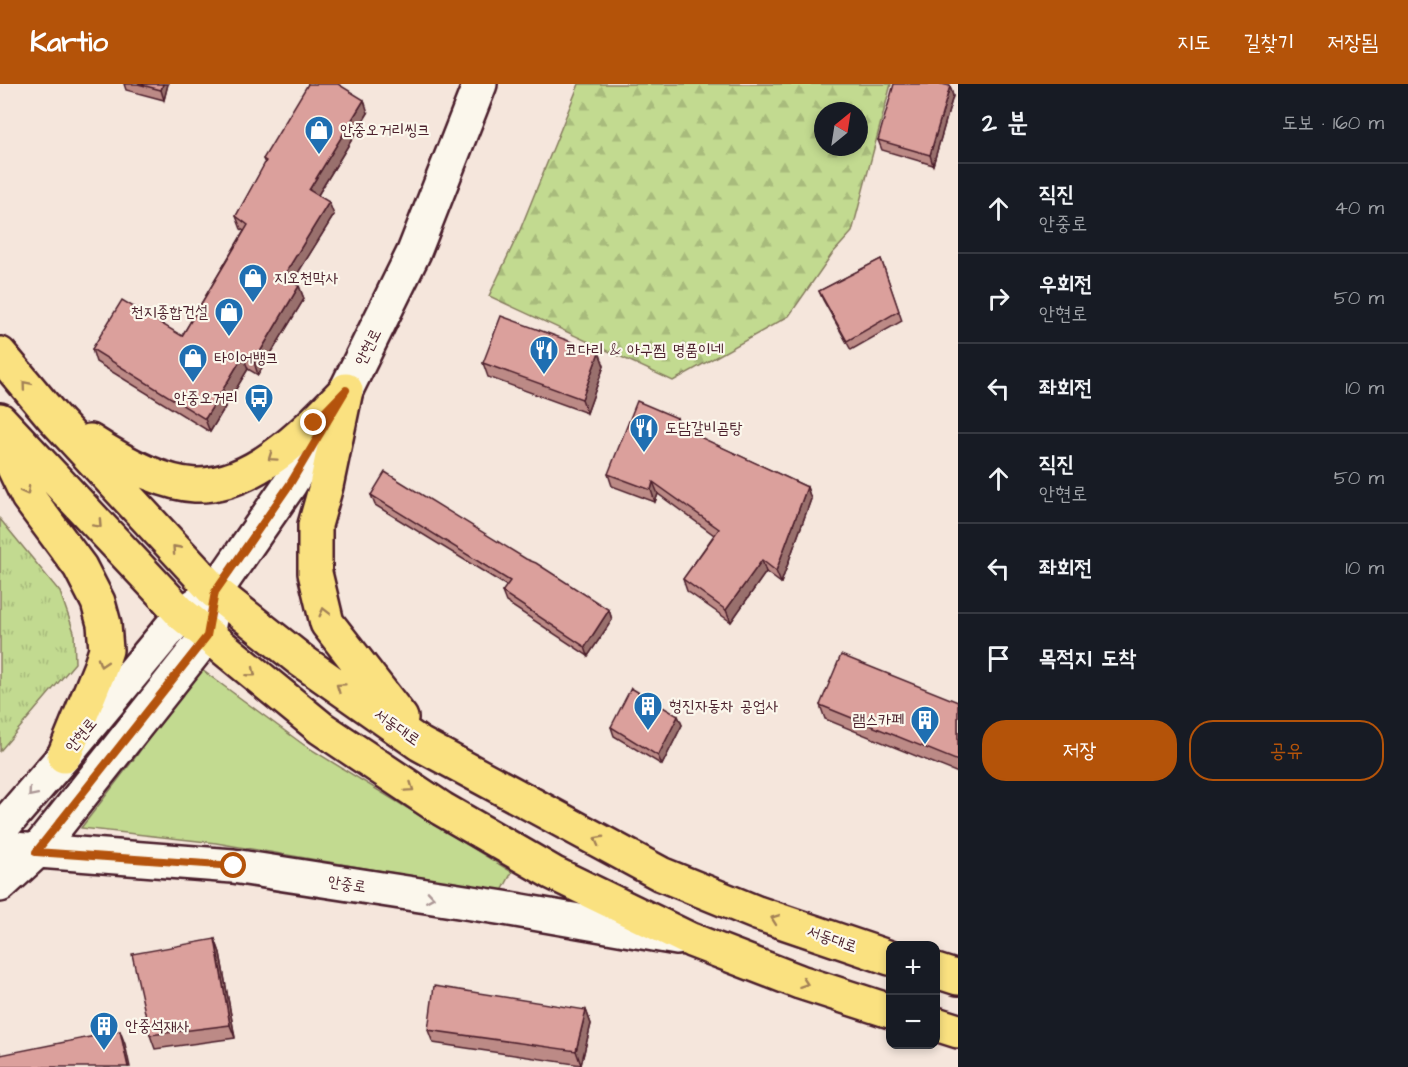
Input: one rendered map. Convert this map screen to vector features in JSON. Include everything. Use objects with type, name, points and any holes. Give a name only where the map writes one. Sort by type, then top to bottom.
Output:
[{"type":"main road","name":"안현로","points":[[0,830],[182,614],[215,592],[290,484],[346,390],[414,252],[480,84]]},
{"type":"main road","name":"서동대로","points":[[0,354],[52,416],[215,592],[302,661],[420,744],[661,874],[757,913],[886,956]]},
{"type":"main road","points":[[52,416],[112,456],[141,470],[194,485],[210,484],[225,481],[258,467],[307,429],[346,390]]},
{"type":"main road","points":[[346,390],[326,486],[315,525],[317,585],[327,622],[420,744]]},
{"type":"main road","points":[[0,420],[182,614],[321,728],[442,809],[553,873],[691,940],[800,982],[886,1009]]},
{"type":"main road","points":[[0,439],[28,497],[80,567],[98,602],[104,624],[106,650],[64,756]]},
{"type":"main road","points":[[0,885],[36,852],[207,636],[215,592]]},
{"type":"main road","name":"안중로","points":[[0,848],[234,866],[691,940]]},
{"type":"main road","points":[[940,972],[958,978]]},
{"type":"main road","points":[[940,1025],[958,1031]]},
{"type":"green space","points":[[579,84],[891,84],[852,232],[832,254],[789,316],[673,381],[489,296],[520,230]]},
{"type":"green space","points":[[0,519],[60,592],[74,632],[75,663],[0,751]]},
{"type":"green space","points":[[198,667],[304,745],[512,872],[502,891],[216,843],[81,828],[137,755]]},
{"type":"building","points":[[138,84],[163,84],[161,90]]},
{"type":"building","points":[[308,84],[338,84],[364,100],[309,190],[329,202],[283,277],[299,286],[254,362],[243,356],[205,419],[92,349],[122,300],[182,336],[248,225],[236,216],[266,161],[263,159]]},
{"type":"building","points":[[894,84],[950,86],[930,155],[878,140]]},
{"type":"building","points":[[881,259],[899,311],[847,341],[819,291]]},
{"type":"building","points":[[501,316],[599,352],[582,399],[483,363]]},
{"type":"building","points":[[637,401],[677,418],[674,425],[807,487],[776,571],[762,560],[726,610],[683,579],[719,529],[653,482],[651,490],[608,474]]},
{"type":"building","points":[[385,472],[609,610],[585,647],[502,592],[510,581],[371,495]]},
{"type":"building","name":"램스카페","points":[[841,655],[958,702],[958,761],[820,705]]},
{"type":"building","name":"형진자동차 공업사","points":[[631,688],[678,716],[658,756],[611,727]]},
{"type":"building","points":[[215,939],[230,1025],[150,1035],[132,954]]},
{"type":"building","points":[[434,986],[586,1010],[576,1051],[428,1030]]},
{"type":"building","points":[[120,1031],[128,1067],[0,1067],[0,1052],[1,1055]]},
{"type":"place","name":"안중오거리씽크","points":[[319,156]]},
{"type":"place","name":"지오천막사","points":[[253,304]]},
{"type":"place","name":"천지종합건설","points":[[229,338]]},
{"type":"place","name":"코다리 & 아구찜 명품이네","points":[[544,376]]},
{"type":"place","name":"타이어뱅크","points":[[193,384]]},
{"type":"place","name":"안중오거리","points":[[259,424]]},
{"type":"place","name":"도담갈비곰탕","points":[[644,454]]},
{"type":"place","name":"형진자동차 공업사","points":[[648,732]]},
{"type":"place","name":"램스카페","points":[[925,746]]},
{"type":"place","name":"안중석재사","points":[[104,1052]]},
{"type":"route","points":[[234,866],[36,852],[207,636],[215,592],[290,484],[346,390],[314,423]]}]
